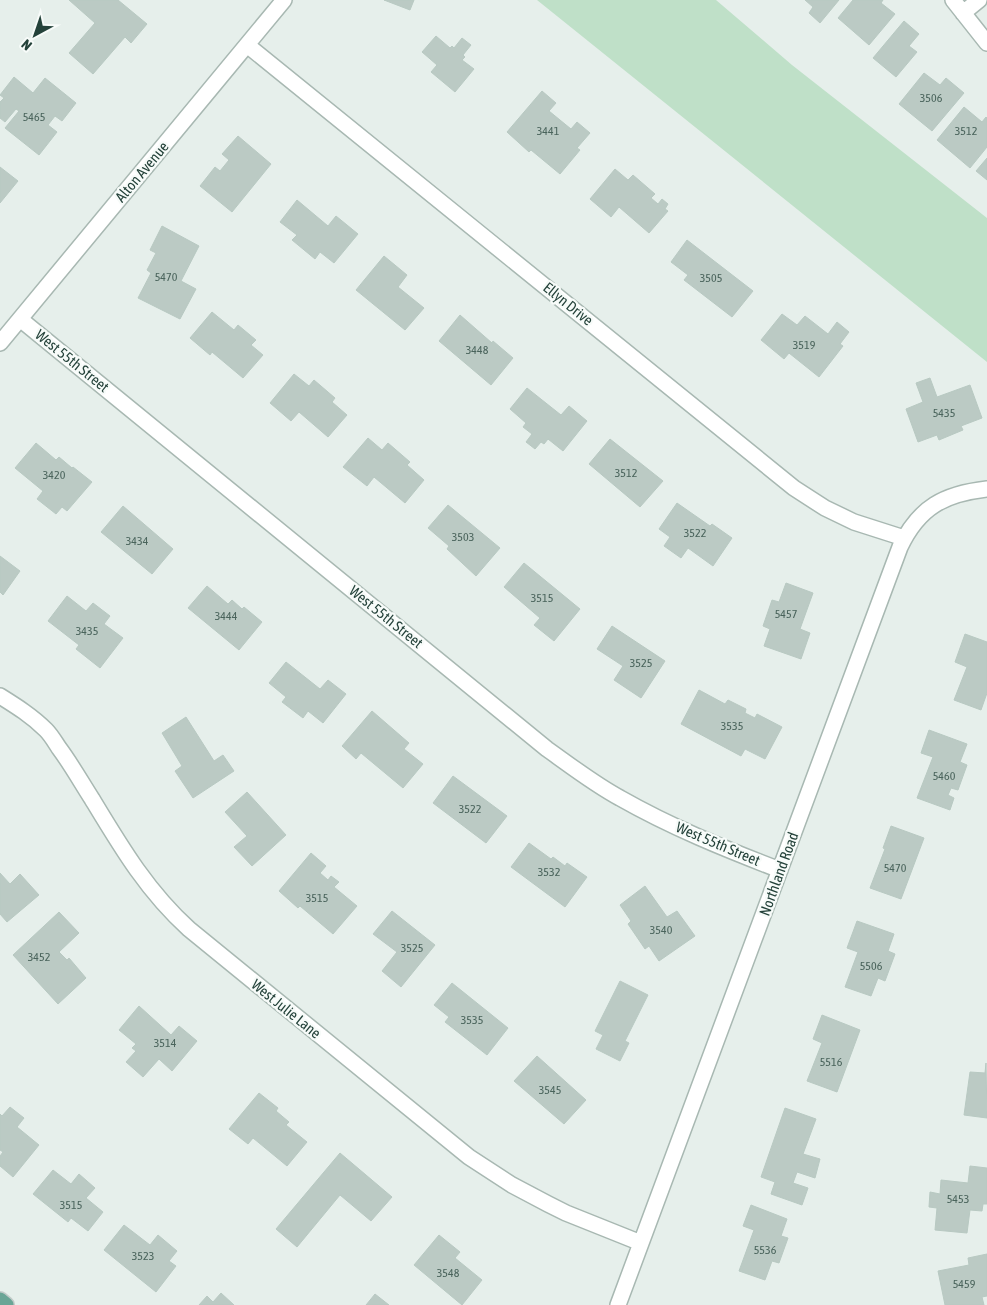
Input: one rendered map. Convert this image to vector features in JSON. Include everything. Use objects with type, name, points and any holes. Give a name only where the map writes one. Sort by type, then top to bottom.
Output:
[{"type":"main road","points":[[0,1300],[6,1305]]},
{"type":"street","name":"Alton Avenue","points":[[0,343],[284,0]]},
{"type":"street","points":[[953,0],[987,42]]},
{"type":"street","points":[[962,12],[979,0]]},
{"type":"street","name":"Ellyn Drive","points":[[247,45],[794,488],[825,508],[854,522],[904,538]]},
{"type":"street","name":"West 55th Street","points":[[20,319],[547,749],[619,798],[686,832],[780,870]]},
{"type":"street","name":"Northland Road","points":[[618,1305],[904,538],[920,516],[933,505],[957,494],[987,489]]},
{"type":"street","name":"West Julie Lane","points":[[0,696],[21,709],[53,738],[128,859],[160,900],[189,929],[469,1158],[512,1185],[566,1214],[642,1243]]},
{"type":"green space","points":[[537,0],[716,0],[792,65],[987,218],[987,362]]},
{"type":"building","points":[[69,0],[118,0],[147,24],[131,43],[125,37],[93,74],[69,53],[95,23]]},
{"type":"building","points":[[384,0],[414,0],[410,10]]},
{"type":"building","points":[[805,0],[839,0],[820,23],[809,13],[813,7]]},
{"type":"building","points":[[853,0],[883,0],[881,3],[895,14],[869,45],[838,18]]},
{"type":"building","points":[[904,21],[919,34],[909,46],[917,52],[896,77],[873,58]]},
{"type":"building","points":[[436,36],[450,48],[452,46],[454,48],[462,38],[471,45],[463,55],[465,57],[462,60],[474,69],[455,92],[431,72],[437,65],[422,52]]},
{"type":"building","points":[[924,73],[940,85],[946,78],[964,93],[932,131],[899,104]]},
{"type":"building","points":[[14,77],[33,93],[45,78],[76,103],[62,121],[55,116],[48,125],[57,132],[39,155],[5,128],[19,111],[16,109],[5,122],[0,118],[0,102],[4,98],[0,95]]},
{"type":"building","points":[[542,91],[556,103],[549,111],[571,129],[577,122],[590,133],[577,148],[580,150],[560,174],[531,150],[529,152],[507,132]]},
{"type":"building","points":[[964,107],[982,122],[987,118],[987,147],[970,168],[937,140]]},
{"type":"building","points":[[238,136],[271,164],[232,212],[200,186],[215,167],[220,171],[229,160],[222,154]]},
{"type":"building","points":[[987,158],[987,180],[976,171]]},
{"type":"building","points":[[0,167],[18,181],[0,203]]},
{"type":"building","points":[[615,169],[628,180],[633,175],[655,194],[651,198],[658,204],[662,199],[668,204],[665,209],[668,211],[649,233],[619,207],[611,217],[590,199]]},
{"type":"building","points":[[297,200],[328,226],[336,216],[358,234],[334,263],[320,252],[315,259],[292,240],[297,235],[280,222]]},
{"type":"building","points":[[162,226],[199,246],[181,281],[196,289],[180,319],[138,298],[151,273],[147,270],[156,253],[150,250]]},
{"type":"building","points":[[687,240],[753,291],[732,317],[684,280],[688,275],[671,262]]},
{"type":"building","points":[[384,256],[407,275],[398,287],[424,308],[405,330],[356,290]]},
{"type":"building","points":[[212,312],[234,330],[238,325],[256,340],[251,345],[263,355],[243,378],[212,352],[210,355],[190,338]]},
{"type":"building","points":[[782,314],[797,325],[805,316],[828,334],[837,322],[849,332],[840,344],[843,346],[819,377],[789,353],[784,359],[761,340]]},
{"type":"building","points":[[460,315],[492,343],[493,341],[513,358],[491,385],[439,341]]},
{"type":"building","points":[[294,374],[309,386],[314,380],[335,398],[332,402],[347,415],[328,437],[299,412],[291,421],[270,403]]},
{"type":"building","points":[[930,378],[937,397],[970,385],[982,418],[961,426],[963,430],[939,440],[937,435],[918,442],[906,409],[923,402],[916,383]]},
{"type":"building","points":[[527,388],[561,415],[569,406],[587,421],[563,451],[548,439],[544,444],[541,442],[535,449],[526,442],[532,434],[523,427],[526,423],[510,409]]},
{"type":"building","points":[[368,438],[382,450],[388,443],[410,462],[407,465],[424,480],[405,503],[374,477],[367,486],[343,467]]},
{"type":"building","points":[[610,439],[663,481],[640,507],[589,464]]},
{"type":"building","points":[[36,443],[56,460],[59,457],[92,482],[67,511],[62,507],[56,514],[37,499],[43,491],[15,468]]},
{"type":"building","points":[[677,503],[710,526],[712,524],[732,538],[713,566],[688,548],[681,558],[664,546],[670,537],[659,529]]},
{"type":"building","points":[[448,505],[500,548],[476,576],[447,549],[449,546],[428,528]]},
{"type":"building","points":[[123,506],[173,549],[152,574],[101,532]]},
{"type":"building","points":[[0,556],[20,571],[3,595],[0,592]]},
{"type":"building","points":[[524,563],[580,609],[554,641],[534,625],[540,618],[504,587]]},
{"type":"building","points":[[786,583],[813,593],[800,629],[810,633],[801,659],[764,646],[770,629],[763,626],[772,600],[779,602]]},
{"type":"building","points":[[207,586],[228,604],[232,600],[262,622],[239,650],[188,608]]},
{"type":"building","points":[[67,596],[86,611],[93,603],[110,616],[104,624],[123,638],[100,668],[76,649],[79,645],[48,621]]},
{"type":"building","points":[[612,626],[665,661],[641,698],[614,680],[623,666],[597,649]]},
{"type":"building","points":[[965,634],[987,642],[987,693],[981,710],[954,700],[967,667],[955,662]]},
{"type":"building","points":[[286,662],[320,689],[328,680],[346,694],[323,723],[308,711],[303,718],[282,702],[286,697],[269,683]]},
{"type":"building","points":[[699,690],[725,704],[728,700],[746,709],[745,713],[755,718],[757,714],[782,727],[765,759],[745,749],[741,756],[681,724]]},
{"type":"building","points":[[372,711],[409,743],[404,749],[423,764],[403,788],[361,753],[356,759],[342,746]]},
{"type":"building","points":[[186,717],[214,761],[223,755],[234,771],[193,798],[175,771],[182,766],[162,733]]},
{"type":"building","points":[[929,730],[967,744],[960,762],[967,765],[958,790],[951,788],[948,795],[954,798],[950,810],[917,798],[933,757],[921,753]]},
{"type":"building","points":[[453,776],[507,816],[486,843],[433,803]]},
{"type":"building","points":[[247,792],[286,835],[252,866],[234,847],[247,836],[225,812]]},
{"type":"building","points":[[891,826],[924,838],[901,899],[870,888],[885,849],[883,848]]},
{"type":"building","points":[[529,843],[551,859],[553,857],[565,866],[567,863],[587,877],[565,907],[511,867]]},
{"type":"building","points":[[311,853],[326,866],[320,873],[328,880],[331,876],[339,882],[334,887],[357,906],[333,934],[279,891]]},
{"type":"building","points":[[0,873],[10,884],[20,874],[39,895],[7,922],[0,914]]},
{"type":"building","points":[[645,886],[667,917],[677,911],[695,936],[659,961],[649,946],[645,949],[628,924],[631,921],[620,905]]},
{"type":"building","points":[[392,911],[435,945],[401,987],[382,971],[397,952],[373,934]]},
{"type":"building","points":[[59,912],[79,933],[59,952],[67,960],[69,958],[86,978],[58,1004],[13,955]]},
{"type":"building","points":[[857,921],[894,934],[888,951],[895,954],[885,981],[878,978],[871,996],[845,987],[858,952],[847,948]]},
{"type":"building","points":[[620,981],[648,995],[625,1041],[629,1043],[620,1061],[596,1049],[603,1035],[595,1031]]},
{"type":"building","points":[[452,983],[508,1028],[487,1055],[445,1022],[449,1017],[434,1005]]},
{"type":"building","points":[[139,1006],[171,1035],[179,1026],[197,1041],[172,1071],[159,1059],[143,1077],[126,1062],[136,1051],[132,1048],[136,1044],[119,1030]]},
{"type":"building","points":[[822,1015],[860,1030],[837,1092],[807,1081],[822,1043],[813,1039]]},
{"type":"building","points":[[537,1056],[586,1100],[564,1124],[514,1081]]},
{"type":"building","points":[[986,1063],[987,1118],[964,1115],[970,1072],[985,1073]]},
{"type":"building","points":[[259,1093],[278,1108],[276,1111],[289,1122],[286,1125],[307,1142],[287,1166],[253,1138],[248,1144],[229,1129]]},
{"type":"building","points":[[10,1107],[24,1118],[17,1127],[39,1145],[13,1177],[0,1166],[0,1156],[3,1152],[0,1150],[0,1114],[2,1116]]},
{"type":"building","points":[[785,1108],[816,1119],[803,1154],[820,1159],[815,1178],[797,1172],[793,1183],[808,1188],[802,1205],[771,1194],[775,1182],[761,1177]]},
{"type":"building","points":[[340,1153],[392,1197],[371,1221],[340,1195],[297,1247],[276,1229]]},
{"type":"building","points":[[970,1166],[987,1168],[987,1204],[983,1204],[982,1211],[970,1210],[967,1233],[935,1230],[937,1208],[929,1207],[930,1192],[940,1194],[941,1180],[968,1183]]},
{"type":"building","points":[[53,1170],[71,1184],[79,1174],[95,1188],[86,1198],[103,1212],[88,1231],[71,1218],[68,1222],[33,1194]]},
{"type":"building","points":[[751,1205],[787,1219],[781,1236],[788,1238],[779,1263],[772,1261],[765,1280],[739,1271],[754,1230],[743,1226]]},
{"type":"building","points":[[124,1225],[150,1245],[158,1235],[177,1251],[169,1261],[176,1266],[156,1292],[104,1250]]},
{"type":"building","points":[[439,1235],[460,1252],[455,1258],[482,1280],[462,1305],[414,1265]]},
{"type":"building","points":[[987,1254],[987,1296],[982,1297],[984,1305],[945,1305],[938,1271],[969,1265],[968,1258]]},
{"type":"building","points":[[221,1293],[234,1305],[199,1305],[207,1296],[213,1302]]},
{"type":"building","points":[[375,1294],[389,1305],[366,1305]]}]
